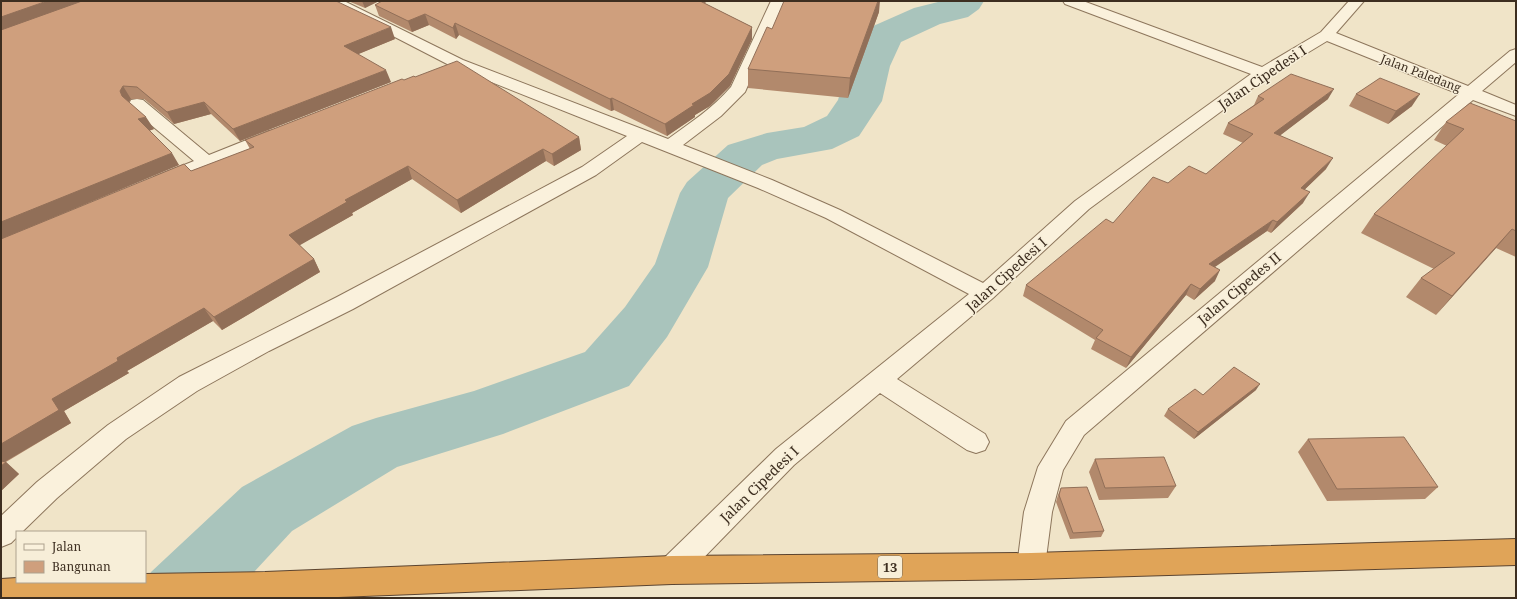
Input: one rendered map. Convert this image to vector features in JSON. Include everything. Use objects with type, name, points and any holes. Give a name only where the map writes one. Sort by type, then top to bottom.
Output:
[{"type":"highway","name":"13","points":[[1,593],[265,586],[672,570],[1031,566],[1516,552]]},
{"type":"street","points":[[332,1],[365,16],[457,63],[641,134],[765,184],[833,214],[985,294]]},
{"type":"street","points":[[669,146],[734,95],[739,88],[778,1]]},
{"type":"street","points":[[1070,1],[1264,73]]},
{"type":"street","points":[[1098,12],[1112,1]]},
{"type":"street","name":"Jalan Cipedesi I","points":[[672,570],[785,457],[985,294],[1082,205],[1264,73],[1326,35],[1357,1]]},
{"type":"street","points":[[365,16],[381,7]]},
{"type":"street","name":"Jalan Paledang","points":[[1326,35],[1516,111]]},
{"type":"street","name":"Jalan Cipedes II","points":[[1031,566],[1038,512],[1051,467],[1075,428],[1516,54]]},
{"type":"street","points":[[435,72],[457,63]]},
{"type":"street","points":[[137,104],[206,162]]},
{"type":"street","points":[[148,187],[206,162],[288,130]]},
{"type":"street","points":[[1,534],[47,490],[117,432],[188,384],[344,303],[589,171],[641,134]]},
{"type":"street","points":[[879,380],[976,442]]},
{"type":"building","points":[[1,1],[47,1],[1,17]]},
{"type":"building","points":[[82,1],[336,1],[391,27],[344,46],[386,70],[233,129],[204,102],[167,112],[137,87],[123,86],[120,91],[122,96],[146,117],[138,119],[172,153],[1,222],[1,30]]},
{"type":"building","points":[[382,1],[700,1],[752,27],[729,74],[710,93],[665,124],[612,98],[610,99],[455,23],[453,28],[425,14],[408,21],[375,5]]},
{"type":"building","points":[[784,1],[878,1],[850,78],[748,69],[767,27],[772,29]]},
{"type":"building","points":[[457,61],[579,137],[552,154],[543,149],[457,200],[408,166],[345,200],[347,202],[289,235],[314,259],[214,317],[204,308],[117,358],[118,361],[52,399],[59,410],[1,444],[1,239],[184,164],[191,171],[254,147],[245,140],[402,79],[404,80],[414,76],[415,77]]},
{"type":"building","points":[[1291,74],[1334,89],[1274,133],[1333,158],[1301,188],[1310,192],[1277,222],[1273,220],[1209,264],[1220,270],[1200,289],[1191,284],[1131,357],[1096,338],[1103,330],[1026,285],[1106,219],[1113,223],[1153,177],[1168,183],[1189,166],[1206,174],[1253,134],[1228,123],[1264,99],[1258,96]]},
{"type":"building","points":[[1380,78],[1420,94],[1396,111],[1356,94]]},
{"type":"building","points":[[1470,103],[1516,121],[1516,231],[1512,229],[1452,296],[1421,278],[1455,253],[1374,214],[1464,129],[1446,122]]},
{"type":"building","points":[[1234,367],[1260,384],[1198,432],[1168,409],[1195,389],[1203,395]]},
{"type":"building","points":[[1404,437],[1438,487],[1337,489],[1308,439]]},
{"type":"building","points":[[1164,457],[1176,486],[1105,488],[1095,459]]},
{"type":"building","points":[[1,461],[6,462],[1,466]]},
{"type":"building","points":[[1087,487],[1104,531],[1073,533],[1059,495],[1061,488]]},
{"type":"waterway","points":[[178,598],[267,509],[376,446],[480,416],[607,369],[646,322],[681,267],[705,193],[745,155],[767,147],[816,139],[843,126],[860,101],[869,66],[885,35],[927,16],[955,9],[966,1]]}]
